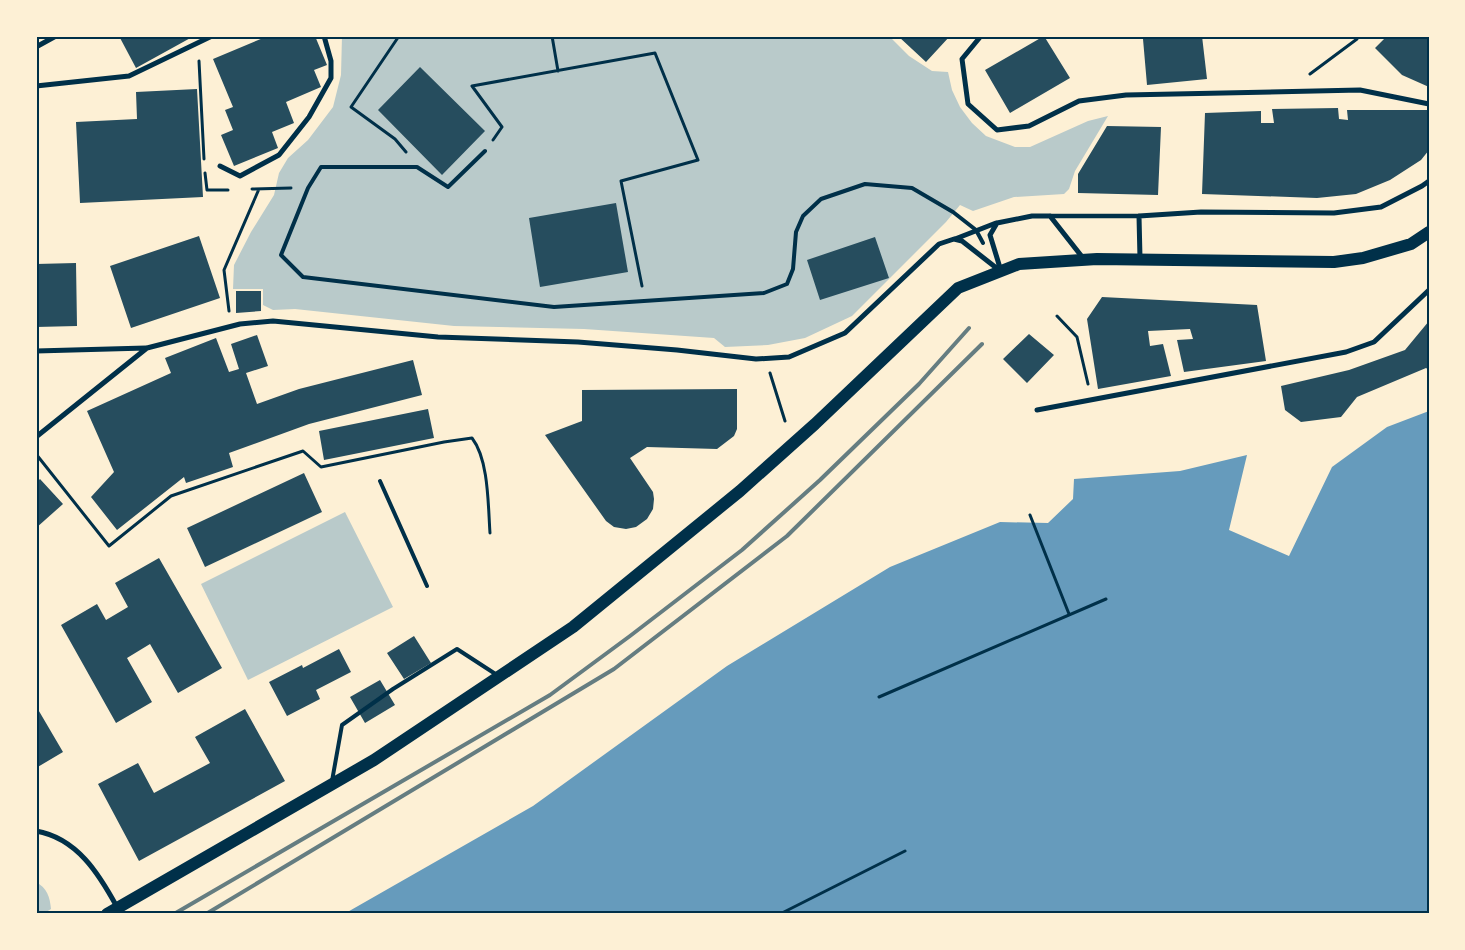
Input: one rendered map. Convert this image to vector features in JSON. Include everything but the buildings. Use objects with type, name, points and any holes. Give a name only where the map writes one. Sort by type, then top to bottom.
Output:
[{"type":"main road","points":[[112,910],[374,760],[573,627],[740,491],[815,424],[958,288],[1019,264],[1084,259],[1334,262],[1362,258],[1411,244],[1429,232]]},
{"type":"street","points":[[36,47],[56,36]]},
{"type":"street","points":[[36,86],[129,76],[212,36]]},
{"type":"street","points":[[220,166],[240,176],[280,155],[309,117],[331,78],[331,61],[324,36]]},
{"type":"street","points":[[981,36],[962,59],[968,104],[997,130],[1029,126],[1079,101],[1126,95],[1360,90],[1429,104]]},
{"type":"street","points":[[36,351],[147,348],[230,327],[273,321],[438,337],[578,342],[756,359],[789,357],[845,333],[939,244],[997,223],[1032,216],[1139,216],[1201,212],[1334,213],[1381,207],[1429,181]]},
{"type":"street","points":[[1050,216],[1084,259]]},
{"type":"street","points":[[1139,216],[1140,259]]},
{"type":"street","points":[[997,223],[990,235],[1001,272]]},
{"type":"street","points":[[951,240],[962,241],[1001,272]]},
{"type":"street","points":[[1037,410],[1346,352],[1374,342],[1429,290]]},
{"type":"street","points":[[36,437],[147,348]]},
{"type":"street","points":[[36,831],[50,833],[67,842],[83,856],[103,881],[112,910]]},
{"type":"lane","points":[[486,151],[448,187],[417,167],[321,167],[308,188],[281,254],[303,277],[554,307],[764,293],[787,284],[793,269],[796,232],[803,216],[822,199],[866,184],[912,188],[953,212],[976,230],[983,243]]},
{"type":"lane","points":[[380,481],[427,586]]},
{"type":"lane","points":[[331,786],[342,725],[393,689],[457,649],[499,676]]},
{"type":"path","points":[[399,36],[351,107],[396,138],[417,167]]},
{"type":"path","points":[[552,36],[558,71]]},
{"type":"path","points":[[1319,75],[1310,74],[1357,39],[1355,36]]},
{"type":"path","points":[[198,43],[207,190]]},
{"type":"path","points":[[486,151],[502,127],[472,86],[655,53],[698,160],[621,181],[645,301]]},
{"type":"path","points":[[230,327],[224,270],[259,189],[308,188]]},
{"type":"path","points":[[1057,316],[1077,337],[1092,400]]},
{"type":"path","points":[[765,359],[785,421]]},
{"type":"path","points":[[36,454],[109,546],[171,496],[303,450],[321,466],[472,438],[478,446],[488,489],[490,533]]},
{"type":"path","points":[[1030,515],[1069,614]]},
{"type":"path","points":[[879,697],[1106,599]]},
{"type":"path","points":[[780,914],[905,851]]},
{"type":"shaded area","points":[[342,36],[889,36],[909,56],[932,71],[948,72],[952,90],[960,107],[972,123],[986,136],[1015,147],[1030,147],[1088,121],[1108,116],[1075,171],[1069,189],[1064,194],[1014,197],[973,211],[960,205],[946,222],[852,316],[805,338],[768,345],[725,347],[714,338],[584,329],[454,326],[295,309],[273,310],[263,305],[263,289],[233,289],[234,265],[251,232],[274,195],[279,173],[288,158],[308,140],[333,107],[341,75]]},
{"type":"shaded area","points":[[345,512],[393,607],[248,680],[201,584]]},
{"type":"shaded area","points":[[36,882],[45,890],[50,901],[51,909],[43,914],[36,914]]},
{"type":"water","points":[[1429,411],[1429,914],[344,914],[533,806],[727,666],[890,567],[1000,522],[1048,523],[1073,499],[1074,479],[1180,471],[1247,455],[1229,530],[1289,556],[1332,467],[1387,427]]},
{"type":"railway","points":[[174,914],[550,695],[742,550],[820,480],[919,384],[969,328]]},
{"type":"railway","points":[[206,914],[614,669],[787,536],[982,344]]}]
